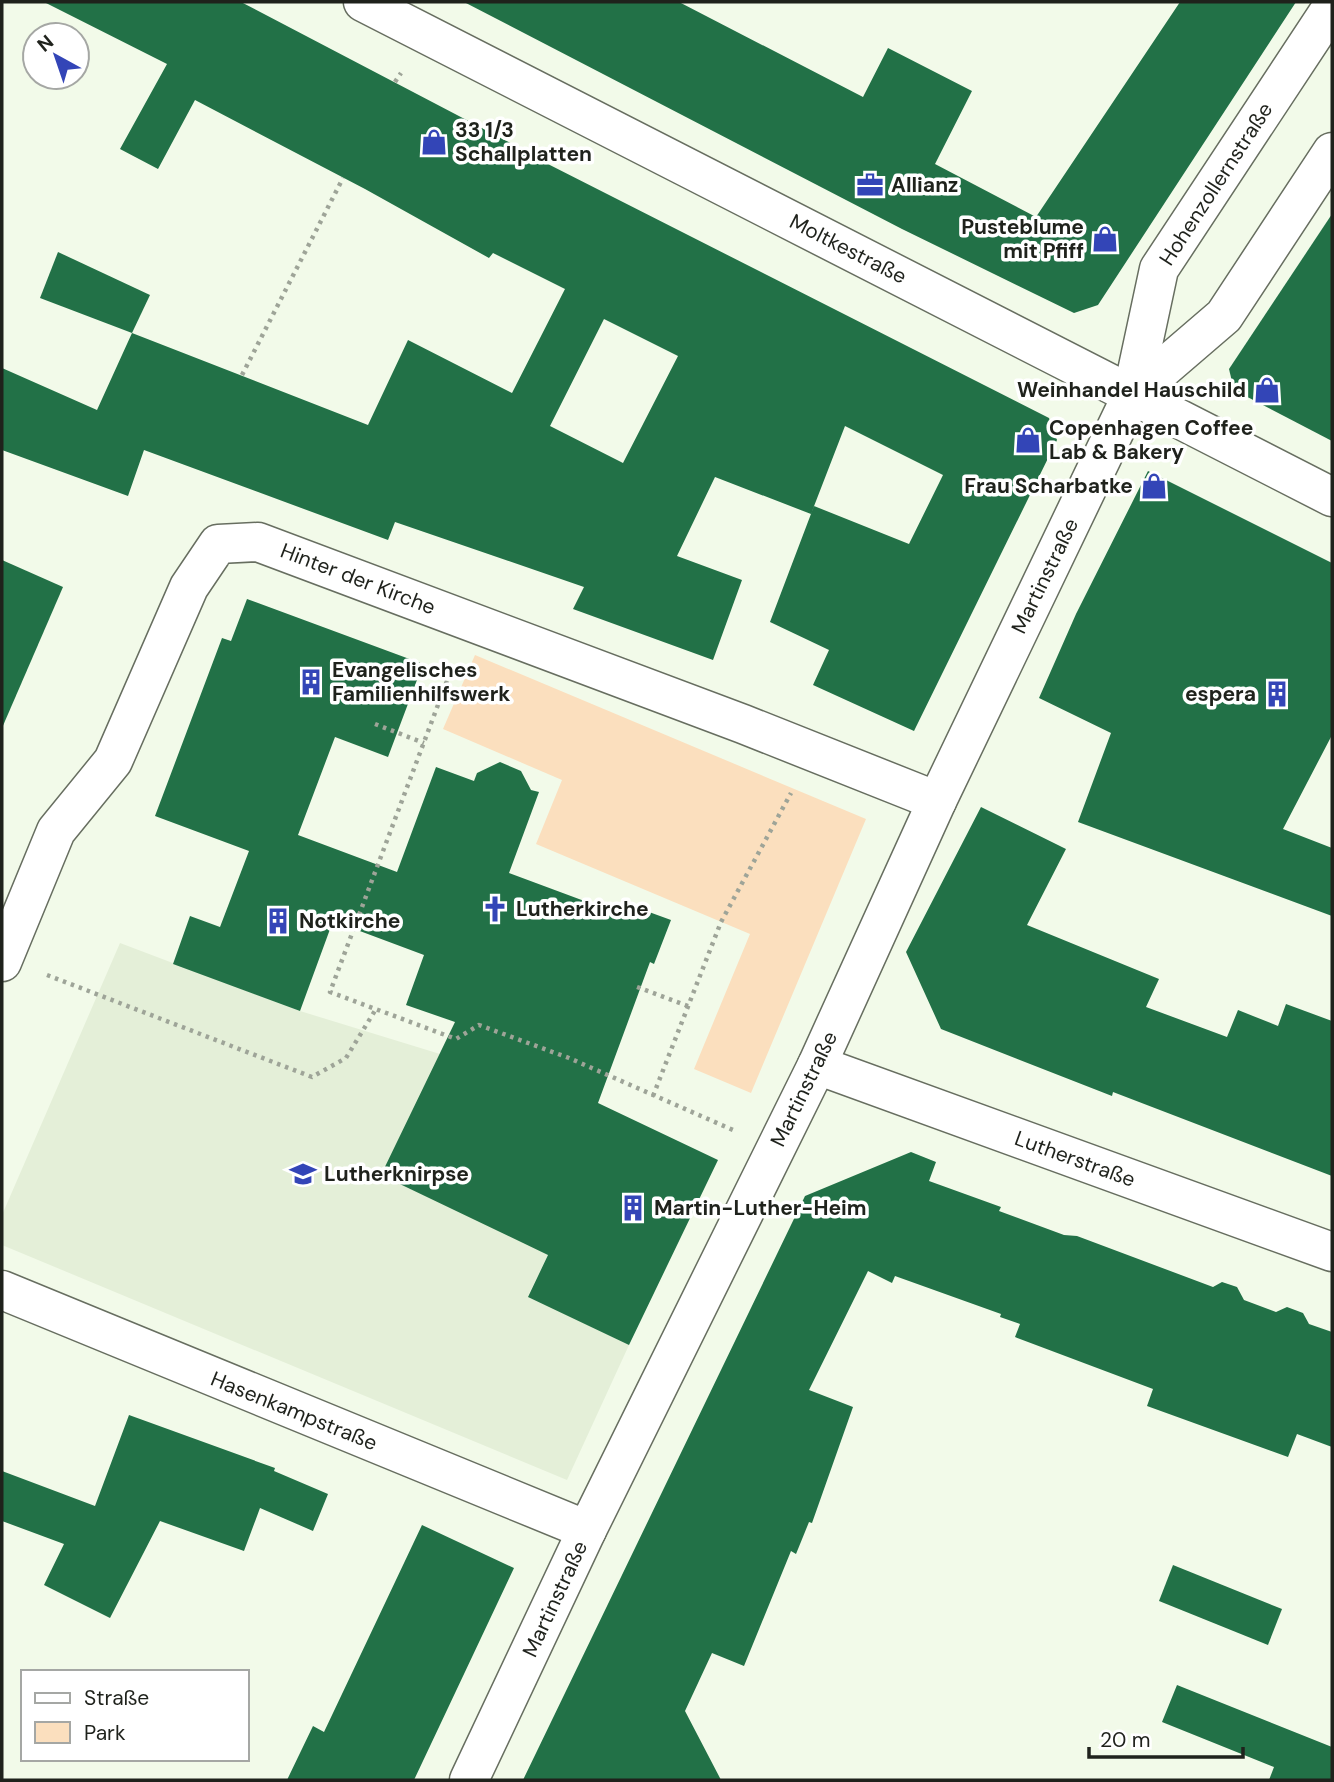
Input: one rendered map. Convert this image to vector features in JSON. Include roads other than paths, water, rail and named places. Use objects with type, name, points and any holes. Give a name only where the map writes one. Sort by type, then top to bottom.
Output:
[{"type":"street","name":"Moltkestraße","points":[[363,2],[1332,497]]},
{"type":"street","name":"Hohenzollernstraße","points":[[1132,395],[1159,269],[1332,7]]},
{"type":"street","points":[[1132,395],[1224,316],[1332,152]]},
{"type":"street","name":"Martinstraße","points":[[469,1780],[587,1530],[817,1065],[937,801],[1132,395]]},
{"type":"street","name":"Hinter der Kirche","points":[[3,960],[56,831],[113,761],[189,587],[218,544],[258,542],[937,801]]},
{"type":"street","name":"Lutherstraße","points":[[817,1065],[1332,1252]]},
{"type":"street","name":"Hasenkampstraße","points":[[2,1290],[587,1530]]},
{"type":"place","name":"33 1/3 Schallplatten","points":[[434,142]]},
{"type":"place","name":"Allianz","points":[[870,185]]},
{"type":"place","name":"Pusteblume mit Pfiff","points":[[1105,239]]},
{"type":"place","name":"Weinhandel Hauschild","points":[[1267,390]]},
{"type":"place","name":"Copenhagen Coffee Lab & Bakery","points":[[1028,440]]},
{"type":"place","name":"Frau Scharbatke","points":[[1154,486]]},
{"type":"place","name":"Evangelisches Familienhilfswerk","points":[[311,682]]},
{"type":"place","name":"espera","points":[[1277,694]]},
{"type":"place","name":"Lutherkirche","points":[[495,909]]},
{"type":"place","name":"Notkirche","points":[[278,921]]},
{"type":"place","name":"Lutherknirpse","points":[[303,1174]]},
{"type":"place","name":"Martin-Luther-Heim","points":[[633,1208]]}]
